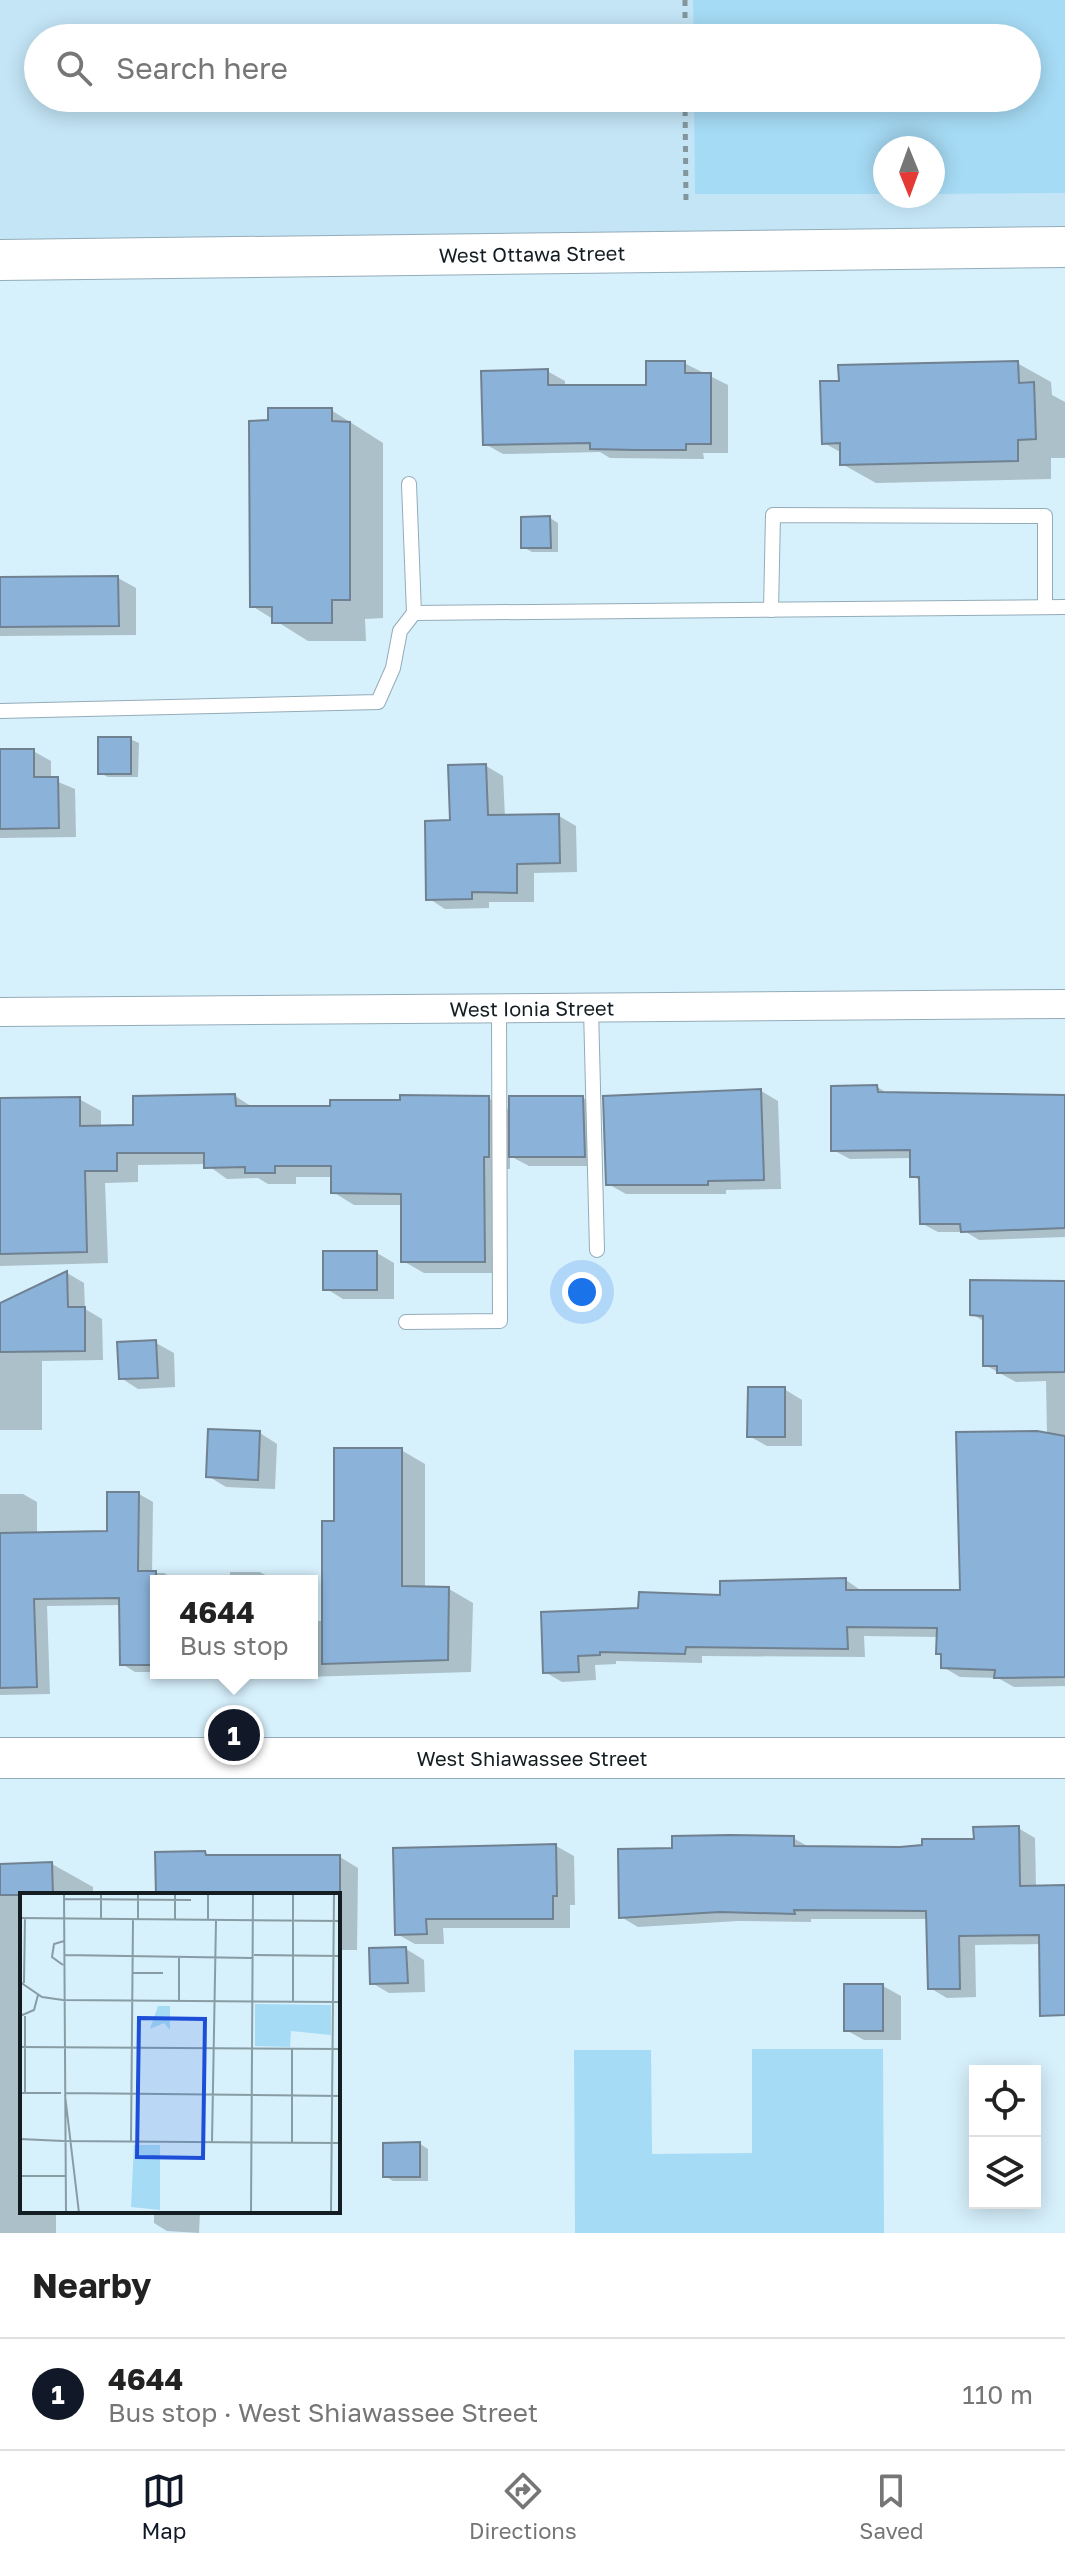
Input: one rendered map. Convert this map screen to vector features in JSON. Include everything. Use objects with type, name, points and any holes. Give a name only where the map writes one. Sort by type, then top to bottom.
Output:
[{"type":"main road","name":"West Ottawa Street","points":[[0,260],[1065,247]]},
{"type":"main road","name":"West Shiawassee Street","points":[[0,1758],[1065,1758]]},
{"type":"street","name":"West Ionia Street","points":[[0,1012],[1065,1004]]},
{"type":"lane","points":[[0,711],[378,702],[393,668],[400,631],[414,613],[409,484]]},
{"type":"lane","points":[[771,610],[773,515],[1045,516],[1045,607]]},
{"type":"lane","points":[[414,613],[1065,607]]},
{"type":"lane","points":[[591,1008],[597,1250]]},
{"type":"lane","points":[[406,1322],[500,1321],[499,1009]]},
{"type":"path","points":[[685,0],[685,24]]},
{"type":"path","points":[[685,112],[686,204]]},
{"type":"shaded area","points":[[0,0],[1065,0],[1065,247],[0,259]]},
{"type":"shaded area","points":[[693,0],[1065,0],[1065,193],[945,194],[945,136],[873,136],[873,194],[695,194],[694,112],[1041,112],[1041,24],[694,24]]},
{"type":"shaded area","points":[[752,2049],[883,2049],[884,2233],[575,2233],[574,2050],[651,2050],[652,2154],[752,2153]]},
{"type":"building","points":[[646,361],[685,361],[685,373],[711,373],[711,444],[686,444],[686,450],[590,449],[590,443],[483,445],[481,371],[548,369],[548,385],[646,385]]},
{"type":"building","points":[[1018,361],[1019,383],[1034,382],[1036,439],[1018,440],[1018,461],[840,465],[840,443],[822,444],[820,381],[839,381],[838,365]]},
{"type":"building","points":[[268,408],[332,408],[332,421],[350,422],[350,600],[332,600],[332,623],[272,623],[272,607],[250,607],[249,421],[268,420]]},
{"type":"building","points":[[550,516],[551,548],[521,548],[521,517]]},
{"type":"building","points":[[118,576],[119,626],[0,627],[0,577]]},
{"type":"building","points":[[98,737],[131,737],[131,774],[98,774]]},
{"type":"building","points":[[0,749],[34,749],[34,777],[58,777],[59,828],[0,829]]},
{"type":"building","points":[[486,764],[488,815],[559,814],[560,863],[517,864],[517,893],[472,892],[472,899],[426,900],[425,821],[450,820],[448,765]]},
{"type":"building","points":[[877,1085],[878,1092],[1065,1095],[1065,1228],[961,1232],[960,1224],[920,1224],[919,1177],[910,1177],[910,1150],[831,1151],[831,1086]]},
{"type":"building","points":[[761,1089],[764,1180],[708,1181],[708,1185],[606,1185],[603,1096]]},
{"type":"building","points":[[235,1094],[236,1106],[330,1106],[330,1100],[400,1100],[400,1095],[489,1096],[489,1157],[484,1157],[485,1262],[401,1262],[401,1194],[331,1193],[331,1166],[275,1166],[275,1173],[245,1173],[245,1167],[204,1168],[204,1153],[117,1153],[117,1171],[85,1171],[87,1252],[0,1254],[0,1098],[80,1097],[80,1126],[133,1125],[133,1096]]},
{"type":"building","points":[[509,1096],[583,1096],[585,1157],[509,1157]]},
{"type":"building","points":[[323,1251],[377,1251],[377,1290],[323,1290]]},
{"type":"building","points":[[67,1271],[68,1307],[85,1307],[85,1351],[0,1352],[0,1303]]},
{"type":"building","points":[[970,1280],[1065,1281],[1065,1372],[997,1373],[997,1366],[983,1366],[983,1316],[970,1315]]},
{"type":"building","points":[[156,1340],[158,1378],[119,1379],[117,1342]]},
{"type":"building","points":[[748,1387],[785,1387],[785,1437],[747,1437]]},
{"type":"building","points":[[208,1429],[260,1431],[258,1480],[206,1477]]},
{"type":"building","points":[[1037,1431],[1065,1436],[1065,1677],[994,1678],[995,1670],[941,1668],[941,1654],[936,1654],[937,1628],[847,1627],[848,1649],[686,1647],[685,1654],[600,1652],[600,1655],[578,1656],[579,1672],[543,1673],[541,1612],[638,1608],[639,1592],[720,1595],[720,1581],[846,1578],[846,1590],[960,1590],[956,1432]]},
{"type":"building","points":[[334,1448],[402,1448],[402,1586],[449,1587],[448,1660],[322,1664],[322,1521],[334,1521]]},
{"type":"building","points":[[107,1492],[139,1492],[138,1571],[156,1571],[156,1575],[150,1575],[150,1665],[120,1665],[119,1598],[34,1599],[37,1687],[0,1688],[0,1533],[107,1531]]},
{"type":"building","points":[[1019,1826],[1020,1886],[1065,1885],[1065,2015],[1040,2016],[1039,1935],[959,1936],[960,1989],[928,1989],[926,1911],[794,1910],[795,1914],[720,1912],[619,1918],[618,1849],[672,1848],[672,1836],[794,1836],[794,1846],[900,1847],[922,1845],[922,1839],[974,1839],[973,1827]]},
{"type":"building","points":[[556,1844],[557,1896],[553,1896],[553,1919],[426,1919],[427,1934],[395,1935],[393,1848]]},
{"type":"building","points":[[155,1852],[340,1855],[340,1893],[156,1893]]},
{"type":"building","points":[[52,1862],[53,1893],[0,1895],[0,1864]]},
{"type":"building","points":[[406,1947],[408,1983],[370,1984],[369,1948]]},
{"type":"building","points":[[844,1984],[883,1984],[883,2031],[844,2031]]},
{"type":"building","points":[[420,2142],[420,2177],[383,2177],[383,2143]]},
{"type":"place","name":"4644","points":[[234,1735]]}]
